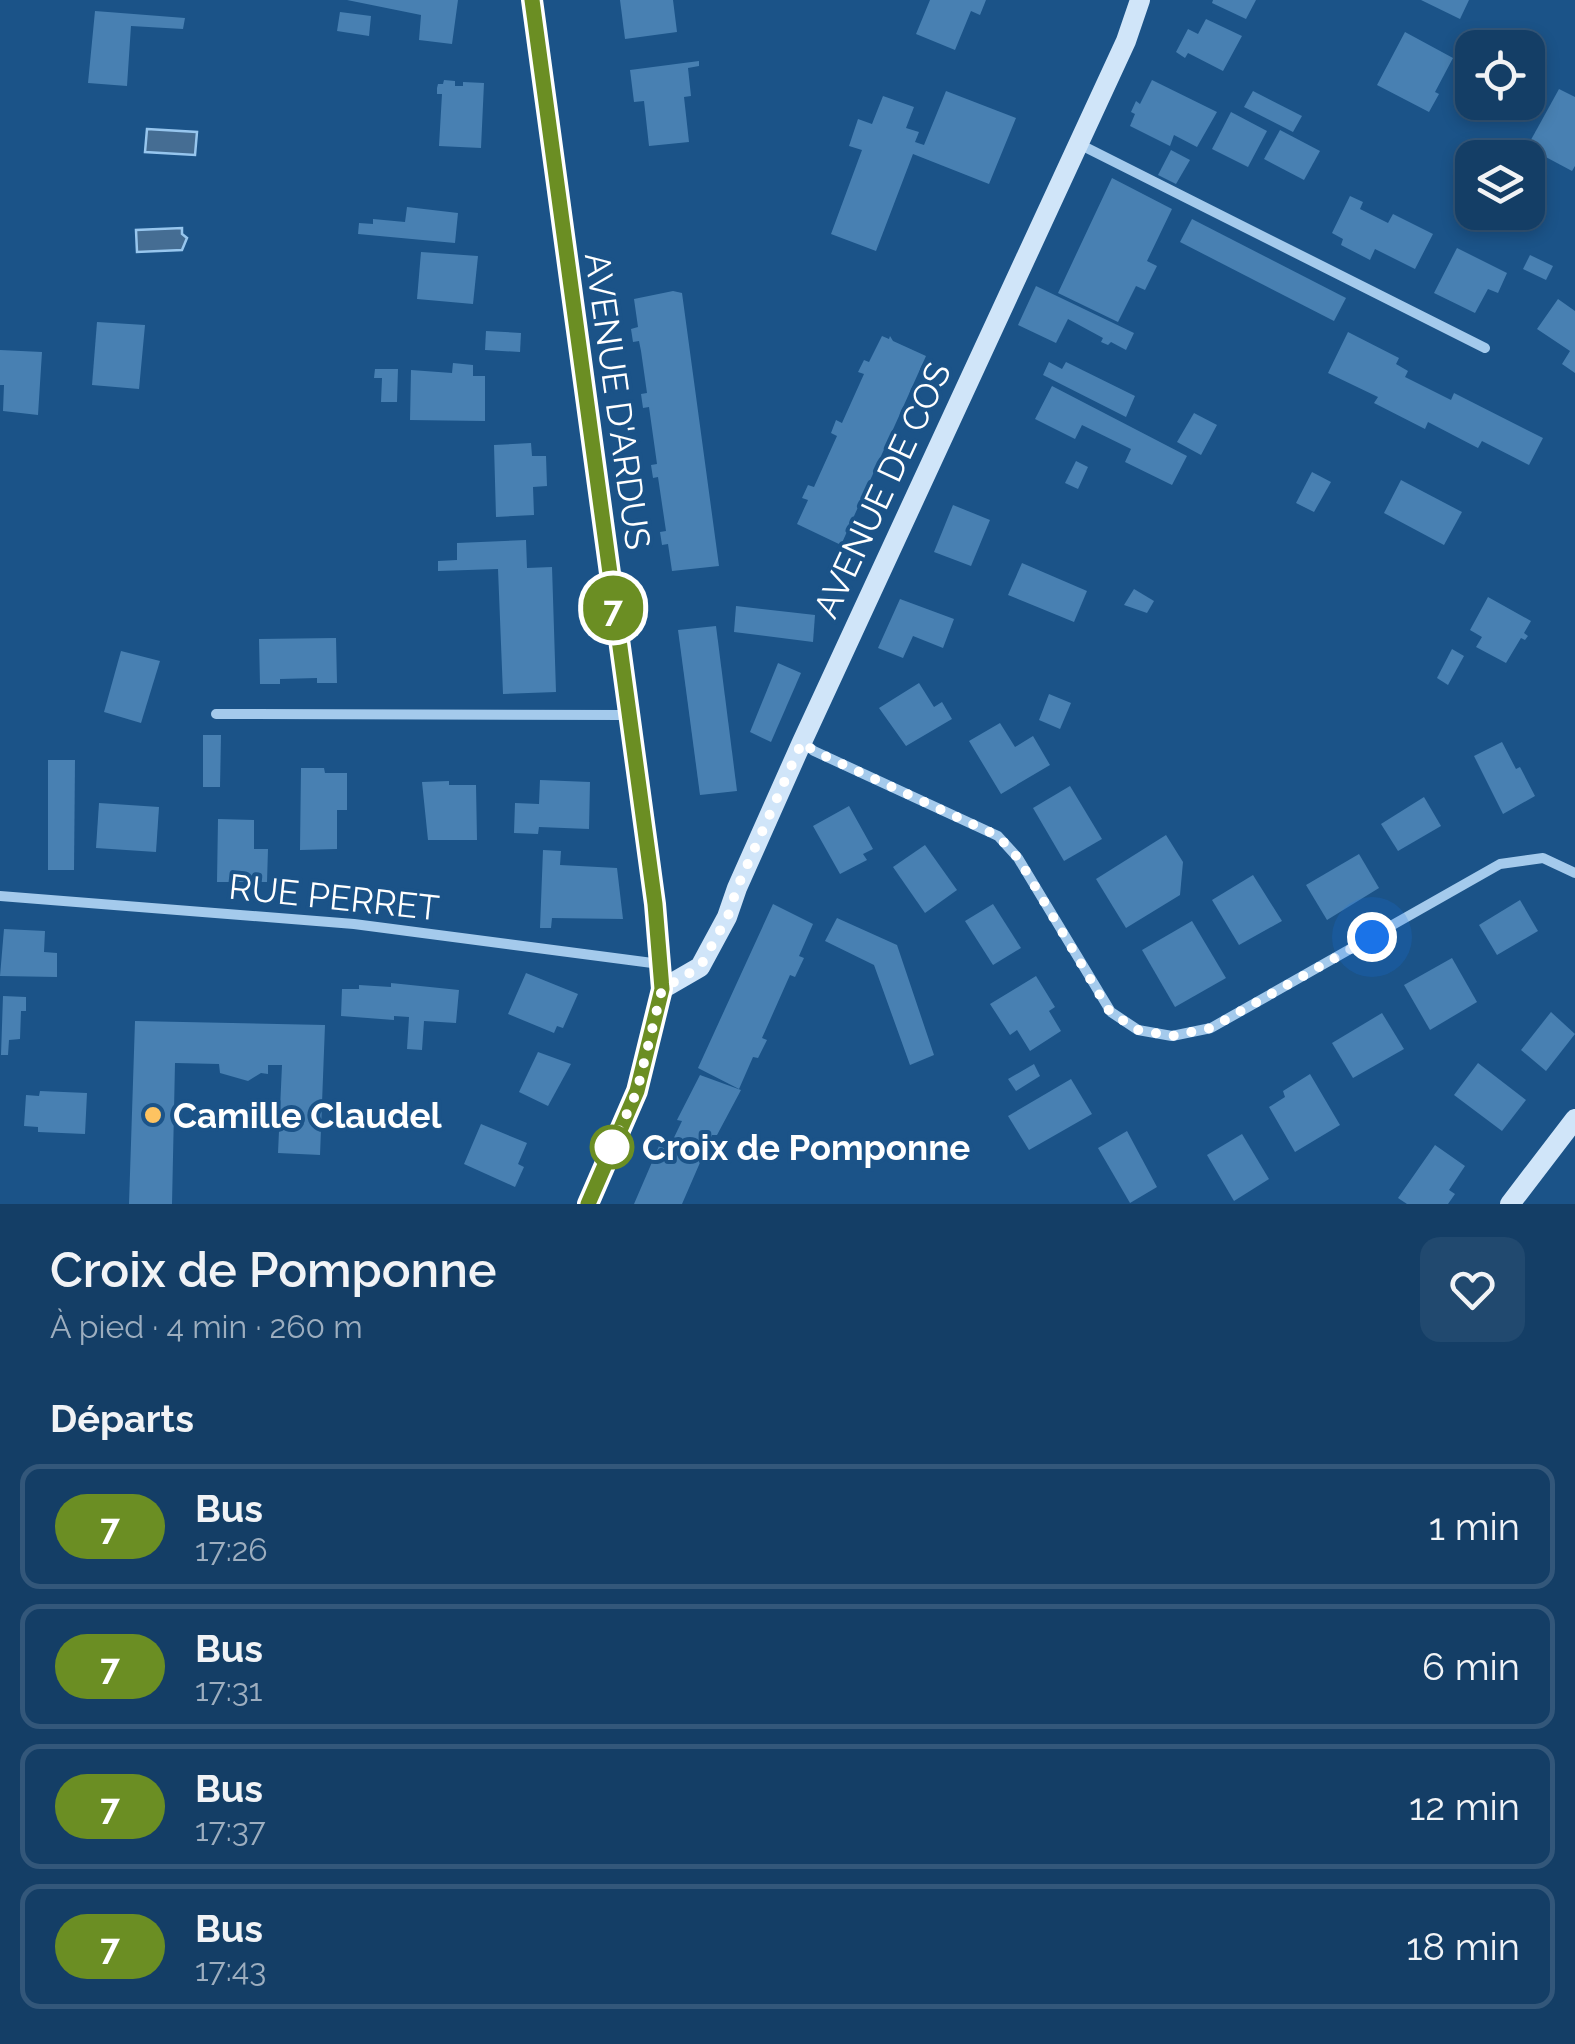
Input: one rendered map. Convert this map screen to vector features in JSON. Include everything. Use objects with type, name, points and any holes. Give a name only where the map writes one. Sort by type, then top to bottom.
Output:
[{"type":"main road","name":"AVENUE D'ARDUS","points":[[532,0],[662,989],[637,1091],[588,1204]]},
{"type":"main road","name":"AVENUE DE COS","points":[[662,989],[700,967],[728,916],[802,742],[1126,41],[1140,0]]},
{"type":"main road","points":[[1510,1204],[1575,1119]]},
{"type":"street","points":[[1077,143],[1486,348]]},
{"type":"street","points":[[216,714],[627,715]]},
{"type":"street","points":[[802,742],[998,836],[1018,858],[1110,1012],[1138,1030],[1172,1036],[1211,1028],[1500,864],[1543,858],[1575,873]]},
{"type":"street","name":"RUE PERRET","points":[[0,896],[354,924],[660,964]]},
{"type":"water","points":[[147,129],[197,132],[195,155],[145,152]]},
{"type":"water","points":[[182,228],[187,238],[182,250],[137,252],[136,230]]},
{"type":"building","points":[[347,0],[458,0],[452,44],[419,40],[421,15]]},
{"type":"building","points":[[620,0],[673,0],[677,32],[625,39]]},
{"type":"building","points":[[930,0],[986,0],[980,15],[971,11],[955,50],[916,34]]},
{"type":"building","points":[[1256,0],[1246,19],[1212,3]]},
{"type":"building","points":[[1421,0],[1469,0],[1460,19]]},
{"type":"building","points":[[95,11],[185,18],[183,29],[131,26],[127,86],[88,83]]},
{"type":"building","points":[[340,12],[371,16],[369,36],[337,31]]},
{"type":"building","points":[[1206,19],[1242,36],[1223,71],[1188,53],[1185,58],[1176,52],[1188,29],[1198,34]]},
{"type":"building","points":[[1405,32],[1453,58],[1429,112],[1377,85]]},
{"type":"building","points":[[699,61],[699,66],[688,68],[691,96],[684,97],[689,142],[649,146],[644,101],[634,102],[630,70]]},
{"type":"building","points":[[444,80],[455,81],[455,86],[463,86],[463,82],[484,83],[481,148],[439,146],[442,94],[437,94],[437,88]]},
{"type":"building","points":[[1152,80],[1217,112],[1197,147],[1174,135],[1170,146],[1130,126],[1136,101],[1140,104]]},
{"type":"building","points":[[1559,89],[1575,97],[1572,171],[1545,157],[1545,140],[1531,140]]},
{"type":"building","points":[[946,91],[1016,118],[989,184],[913,154],[876,251],[831,234],[862,150],[849,146],[858,119],[872,124],[883,96],[914,107],[906,128],[919,132],[915,142],[924,145]]},
{"type":"building","points":[[1253,91],[1302,116],[1293,132],[1244,107]]},
{"type":"building","points":[[1231,112],[1267,131],[1248,167],[1212,149]]},
{"type":"building","points":[[1280,130],[1320,151],[1304,180],[1264,159]]},
{"type":"building","points":[[1171,150],[1190,160],[1176,184],[1158,175]]},
{"type":"building","points":[[1112,178],[1172,209],[1147,261],[1157,266],[1145,290],[1136,286],[1118,322],[1058,293]]},
{"type":"building","points":[[1350,196],[1363,202],[1360,209],[1388,223],[1393,214],[1433,234],[1415,269],[1375,249],[1370,260],[1341,245],[1343,239],[1332,233]]},
{"type":"building","points":[[407,207],[458,213],[455,243],[358,234],[359,223],[373,224],[373,219],[405,222]]},
{"type":"building","points":[[1192,219],[1346,298],[1334,321],[1180,242]]},
{"type":"building","points":[[1457,248],[1507,273],[1498,293],[1488,289],[1475,313],[1434,293]]},
{"type":"building","points":[[421,252],[478,256],[473,304],[417,299]]},
{"type":"building","points":[[1530,255],[1553,266],[1546,280],[1523,269]]},
{"type":"building","points":[[1036,286],[1134,333],[1126,350],[1111,342],[1101,342],[1103,338],[1068,319],[1056,343],[1018,325]]},
{"type":"building","points":[[673,291],[682,293],[719,566],[672,571],[668,544],[662,545],[660,532],[666,531],[658,477],[653,478],[651,465],[657,464],[649,407],[643,408],[641,394],[647,393],[641,351],[639,341],[633,342],[631,329],[638,327],[634,299]]},
{"type":"building","points":[[1558,299],[1575,311],[1575,373],[1562,364],[1570,351],[1537,329]]},
{"type":"building","points":[[97,322],[145,325],[139,389],[92,385]]},
{"type":"building","points":[[486,331],[521,333],[520,352],[485,350]]},
{"type":"building","points":[[1348,332],[1399,358],[1396,364],[1408,371],[1405,377],[1451,400],[1454,393],[1543,438],[1529,465],[1482,441],[1478,448],[1428,422],[1425,429],[1374,403],[1378,397],[1328,373]]},
{"type":"building","points":[[882,336],[890,336],[926,356],[841,545],[797,524],[808,500],[802,498],[808,485],[814,487],[837,436],[831,433],[836,420],[842,423],[864,374],[858,372],[864,360],[869,362]]},
{"type":"building","points":[[0,350],[42,352],[38,415],[3,411]]},
{"type":"building","points":[[1049,362],[1062,369],[1066,362],[1135,396],[1126,417],[1043,375]]},
{"type":"building","points":[[453,363],[473,365],[473,376],[485,376],[485,421],[410,420],[411,370],[452,373]]},
{"type":"building","points":[[375,369],[398,369],[397,402],[381,402],[382,378],[374,378]]},
{"type":"building","points":[[1052,386],[1187,456],[1172,485],[1125,462],[1131,449],[1082,425],[1075,439],[1035,419]]},
{"type":"building","points":[[1194,413],[1217,425],[1201,455],[1177,442]]},
{"type":"building","points":[[531,443],[532,456],[546,456],[547,486],[533,487],[534,515],[496,517],[494,445]]},
{"type":"building","points":[[1076,461],[1088,467],[1078,489],[1065,483]]},
{"type":"building","points":[[1312,472],[1331,482],[1314,512],[1296,503]]},
{"type":"building","points":[[1401,480],[1462,512],[1444,545],[1384,513]]},
{"type":"building","points":[[953,505],[990,520],[971,566],[934,552]]},
{"type":"building","points":[[526,540],[527,568],[552,567],[556,692],[503,694],[498,569],[438,571],[438,561],[457,560],[457,543]]},
{"type":"building","points":[[1022,563],[1087,591],[1074,622],[1008,595]]},
{"type":"building","points":[[1134,589],[1154,601],[1147,613],[1124,605]]},
{"type":"building","points":[[1488,597],[1531,621],[1524,633],[1528,636],[1525,640],[1521,638],[1506,663],[1476,647],[1482,637],[1470,630]]},
{"type":"building","points":[[900,599],[954,619],[943,648],[913,636],[903,658],[878,648]]},
{"type":"building","points":[[736,606],[815,615],[813,642],[734,632]]},
{"type":"building","points":[[716,626],[737,791],[700,795],[678,630]]},
{"type":"building","points":[[336,638],[337,683],[317,683],[317,678],[260,684],[259,639]]},
{"type":"building","points":[[1452,649],[1464,656],[1448,685],[1437,678]]},
{"type":"building","points":[[121,651],[160,661],[141,723],[104,712]]},
{"type":"building","points":[[778,663],[801,673],[771,742],[750,732]]},
{"type":"building","points":[[919,683],[934,707],[942,702],[952,719],[906,746],[879,708]]},
{"type":"building","points":[[1049,694],[1071,703],[1060,729],[1039,720]]},
{"type":"building","points":[[1000,723],[1015,747],[1033,736],[1050,765],[1001,794],[969,741]]},
{"type":"building","points":[[203,735],[221,735],[220,787],[203,787]]},
{"type":"building","points":[[1502,742],[1535,796],[1503,814],[1474,756]]},
{"type":"building","points":[[48,760],[75,760],[74,870],[48,870]]},
{"type":"building","points":[[301,768],[347,773],[347,810],[337,810],[337,849],[300,850]]},
{"type":"building","points":[[540,780],[590,782],[589,829],[539,827],[538,834],[514,833],[515,803],[539,804]]},
{"type":"building","points":[[449,781],[449,785],[476,785],[477,840],[428,840],[422,782]]},
{"type":"building","points":[[1070,786],[1102,839],[1064,861],[1033,808]]},
{"type":"building","points":[[1424,797],[1441,826],[1398,851],[1381,824]]},
{"type":"building","points":[[99,803],[159,807],[156,852],[96,848]]},
{"type":"building","points":[[849,806],[873,849],[863,854],[867,860],[840,874],[813,826]]},
{"type":"building","points":[[218,819],[254,820],[254,849],[268,849],[267,882],[217,882]]},
{"type":"building","points":[[1166,835],[1183,862],[1180,895],[1126,928],[1096,879]]},
{"type":"building","points":[[925,845],[957,890],[925,913],[893,867]]},
{"type":"building","points":[[543,850],[561,851],[560,865],[617,868],[623,919],[552,918],[551,928],[540,928]]},
{"type":"building","points":[[1359,854],[1379,888],[1327,920],[1306,885]]},
{"type":"building","points":[[1253,875],[1282,921],[1239,945],[1212,900]]},
{"type":"building","points":[[1520,900],[1538,931],[1497,955],[1479,925]]},
{"type":"building","points":[[773,904],[813,924],[799,956],[804,958],[795,977],[790,975],[762,1038],[767,1040],[758,1058],[753,1057],[739,1089],[698,1068]]},
{"type":"building","points":[[993,904],[1021,948],[993,965],[965,921]]},
{"type":"building","points":[[837,918],[897,945],[934,1055],[910,1065],[874,965],[825,941]]},
{"type":"building","points":[[1192,921],[1226,978],[1175,1007],[1142,950]]},
{"type":"building","points":[[4,929],[45,931],[44,952],[57,953],[57,977],[0,976]]},
{"type":"building","points":[[1452,958],[1477,1002],[1430,1030],[1404,985]]},
{"type":"building","points":[[526,973],[578,994],[563,1028],[557,1026],[554,1033],[508,1014]]},
{"type":"building","points":[[1036,976],[1055,1007],[1049,1011],[1061,1031],[1030,1051],[1017,1030],[1010,1035],[990,1004]]},
{"type":"building","points":[[391,983],[459,990],[456,1023],[424,1021],[422,1050],[407,1049],[409,1017],[394,1016],[394,1020],[341,1016],[342,989],[359,989],[359,985],[391,987]]},
{"type":"building","points":[[3,996],[26,997],[20,1039],[9,1040],[8,1055],[1,1055]]},
{"type":"building","points":[[1551,1012],[1575,1034],[1546,1071],[1521,1050]]},
{"type":"building","points":[[1382,1013],[1404,1049],[1353,1078],[1332,1043]]},
{"type":"building","name":"Camille Claudel","points":[[135,1021],[325,1025],[320,1155],[278,1153],[282,1065],[268,1065],[268,1074],[261,1073],[248,1081],[220,1073],[219,1064],[175,1063],[172,1204],[129,1204]]},
{"type":"building","points":[[538,1052],[571,1064],[548,1106],[519,1092]]},
{"type":"building","points":[[1478,1063],[1526,1100],[1502,1131],[1454,1095]]},
{"type":"building","points":[[1034,1064],[1040,1076],[1016,1091],[1008,1079]]},
{"type":"building","points":[[1310,1074],[1340,1125],[1295,1152],[1269,1107],[1285,1097],[1283,1091]]},
{"type":"building","points":[[700,1075],[741,1090],[717,1135],[712,1135],[682,1204],[634,1204],[659,1146],[668,1150],[682,1121],[677,1120]]},
{"type":"building","points":[[1071,1079],[1092,1114],[1029,1150],[1008,1116]]},
{"type":"building","points":[[40,1091],[87,1093],[85,1134],[38,1132],[38,1127],[24,1126],[26,1095],[39,1096]]},
{"type":"building","points":[[481,1124],[527,1143],[518,1164],[524,1167],[515,1187],[464,1164]]},
{"type":"building","points":[[1127,1131],[1157,1187],[1130,1203],[1098,1148]]},
{"type":"building","points":[[1242,1134],[1269,1179],[1234,1201],[1207,1155]]},
{"type":"building","points":[[1435,1145],[1465,1166],[1449,1190],[1455,1194],[1448,1204],[1407,1204],[1398,1198]]},
{"type":"bus line","name":"7","points":[[532,0],[655,904],[662,989],[637,1091],[588,1204]]},
{"type":"place","name":"Camille Claudel","points":[[153,1115]]},
{"type":"place","name":"Croix de Pomponne","points":[[612,1147]]},
{"type":"route","points":[[612,1147],[637,1091],[662,989],[700,967],[728,916],[802,742],[998,836],[1018,858],[1110,1012],[1138,1030],[1172,1036],[1211,1028],[1372,937]]}]
